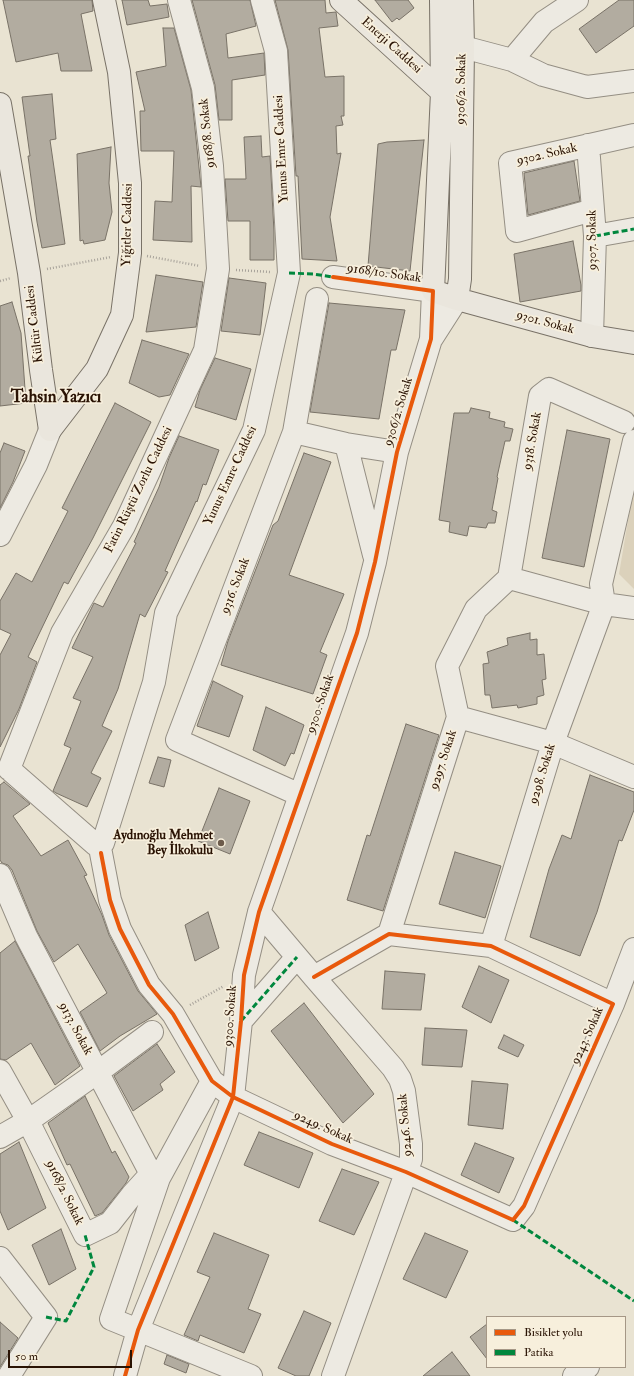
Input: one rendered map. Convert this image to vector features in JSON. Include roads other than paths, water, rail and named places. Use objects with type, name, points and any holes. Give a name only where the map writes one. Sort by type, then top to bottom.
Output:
[{"type":"main road","name":"Yiğitler Caddesi","points":[[50,430],[97,369],[122,316],[130,253],[130,183],[119,72],[104,0]]},
{"type":"main road","name":"Enerji Caddesi","points":[[340,0],[442,92]]},
{"type":"main road","name":"9306/2. Sokak","points":[[433,291],[442,92],[442,0]]},
{"type":"main road","name":"9306/2. Sokak","points":[[456,298],[460,279],[463,48],[462,0]]},
{"type":"main road","name":"Kültür Caddesi","points":[[0,104],[29,273],[50,430]]},
{"type":"main road","name":"9168/10. Sokak","points":[[433,291],[456,298]]},
{"type":"main road","name":"9301. Sokak","points":[[456,298],[592,336],[634,343]]},
{"type":"street","name":"9168/8. Sokak","points":[[179,0],[203,88],[212,166],[218,269]]},
{"type":"street","name":"Yunus Emre Caddesi","points":[[233,1097],[212,1081],[173,1014],[149,985],[120,929],[110,900],[100,847],[154,682],[166,613],[254,430],[289,273],[276,51],[262,0]]},
{"type":"street","points":[[512,60],[544,22],[577,0]]},
{"type":"street","points":[[463,48],[512,60],[543,75],[586,87],[634,81]]},
{"type":"street","name":"9302. Sokak","points":[[593,210],[517,231],[510,163],[634,135]]},
{"type":"street","name":"9307. Sokak","points":[[588,145],[594,236],[592,336]]},
{"type":"street","points":[[594,236],[634,229]]},
{"type":"street","name":"Fatin Rüştü Zorlu Caddesi","points":[[4,772],[62,633],[124,526],[205,350],[218,269]]},
{"type":"street","name":"9168/10. Sokak","points":[[334,277],[433,291]]},
{"type":"street","name":"9306/2. Sokak","points":[[375,562],[397,452],[431,339],[433,291]]},
{"type":"street","name":"9306/2. Sokak","points":[[431,339],[456,298]]},
{"type":"street","name":"9316. Sokak","points":[[300,795],[177,740],[294,432],[317,299]]},
{"type":"street","name":"9318. Sokak","points":[[509,578],[540,396],[549,389],[629,431]]},
{"type":"street","name":"Kültür Caddesi","points":[[0,535],[36,466],[50,430]]},
{"type":"street","points":[[604,604],[601,584],[629,431]]},
{"type":"street","points":[[294,432],[346,444],[397,452]]},
{"type":"street","name":"9300. Sokak","points":[[125,1376],[138,1330],[233,1097],[242,1021],[244,975],[259,912],[357,633],[375,562],[346,444]]},
{"type":"street","points":[[458,717],[446,666],[476,609],[509,578],[604,604],[634,608]]},
{"type":"street","name":"9298. Sokak","points":[[491,946],[553,743],[604,604]]},
{"type":"street","name":"9297. Sokak","points":[[389,934],[458,717],[553,743],[634,777]]},
{"type":"street","points":[[4,772],[100,847]]},
{"type":"street","name":"9133. Sokak","points":[[0,875],[26,936],[155,1176]]},
{"type":"street","name":"9246. Sokak","points":[[259,912],[393,1068],[400,1079],[404,1091],[411,1144],[411,1159],[333,1376]]},
{"type":"street","points":[[314,977],[389,934]]},
{"type":"street","name":"9243. Sokak","points":[[389,934],[491,946],[613,1004],[524,1206],[513,1220],[406,1172]]},
{"type":"street","points":[[613,1004],[634,949]]},
{"type":"street","points":[[242,1021],[297,957]]},
{"type":"street","points":[[0,1137],[28,1120],[98,1072],[152,1032]]},
{"type":"street","name":"9168/2. Sokak","points":[[0,1071],[28,1120],[85,1235],[110,1223],[132,1195],[155,1176]]},
{"type":"street","points":[[212,1081],[155,1176],[111,1319],[251,1376]]},
{"type":"street","name":"9249. Sokak","points":[[233,1097],[332,1144],[406,1172]]},
{"type":"street","points":[[0,1258],[46,1317],[9,1376]]},
{"type":"street","points":[[574,1376],[587,1368]]},
{"type":"street","points":[[590,1368],[598,1376]]},
{"type":"place","name":"Aydınoğlu Mehmet Bey İlkokulu","points":[[221,843]]},
{"type":"district","name":"Tahsin Yazıcı","points":[[56,398]]}]
